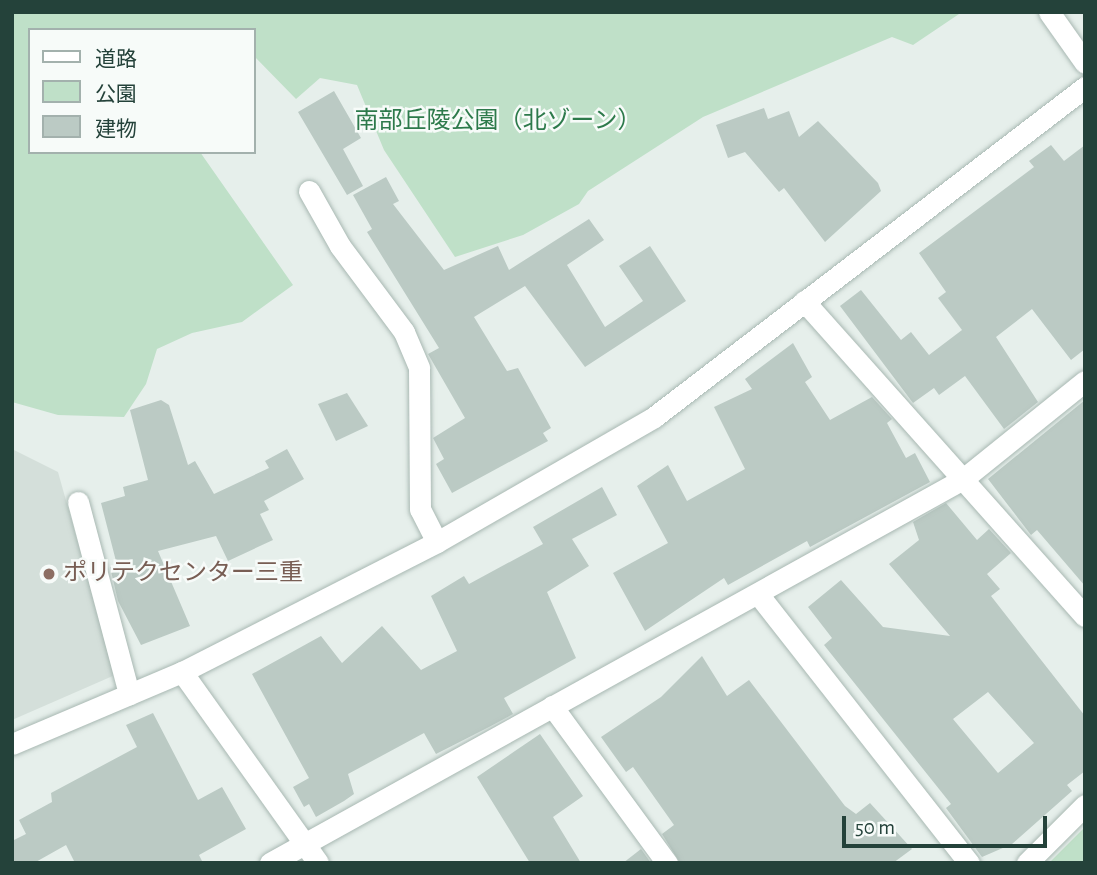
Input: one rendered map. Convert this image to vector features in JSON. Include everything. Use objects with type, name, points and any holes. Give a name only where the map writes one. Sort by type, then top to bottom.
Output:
[{"type":"street","points":[[1049,12],[1085,64]]},
{"type":"street","points":[[12,744],[182,673],[437,542],[654,417],[1085,86]]},
{"type":"street","points":[[309,191],[404,332],[419,368],[421,509],[437,542]]},
{"type":"street","points":[[804,301],[1085,616]]},
{"type":"street","points":[[270,863],[963,479],[1085,381]]},
{"type":"street","points":[[78,502],[130,694]]},
{"type":"street","points":[[758,594],[969,863]]},
{"type":"street","points":[[182,673],[318,863]]},
{"type":"street","points":[[552,706],[667,863]]},
{"type":"street","points":[[1027,863],[1085,804]]},
{"type":"shaded area","name":"ポリテクセンター三重","points":[[12,449],[58,472],[115,675],[12,720]]},
{"type":"green space","name":"南部丘陵公園（北ゾーン）","points":[[12,12],[962,12],[913,45],[892,37],[703,117],[588,191],[579,204],[523,235],[455,257],[384,150],[357,85],[320,78],[296,99],[256,58],[256,28],[28,28],[28,154],[201,154],[293,285],[242,322],[192,333],[157,349],[146,384],[124,417],[58,415],[12,402]]},
{"type":"green space","points":[[1085,827],[1085,863],[1049,863]]},
{"type":"building","points":[[334,91],[361,138],[343,149],[363,186],[347,195],[298,112]]},
{"type":"building","points":[[764,108],[768,119],[789,111],[799,137],[818,121],[878,183],[881,191],[825,242],[784,188],[779,192],[745,152],[728,158],[716,125]]},
{"type":"building","points":[[1051,145],[1064,161],[1085,145],[1085,349],[1071,360],[1032,309],[996,337],[1038,402],[1004,429],[965,376],[939,395],[934,388],[913,403],[840,306],[861,290],[901,340],[911,332],[929,355],[962,330],[938,298],[946,292],[919,253],[1034,167],[1029,161]]},
{"type":"building","points":[[386,177],[399,201],[393,204],[444,270],[498,246],[509,270],[589,219],[604,240],[567,265],[605,327],[643,301],[619,266],[650,246],[686,301],[585,367],[525,286],[474,317],[507,371],[518,368],[551,428],[543,433],[548,441],[452,493],[436,464],[444,459],[433,438],[465,418],[428,354],[439,348],[367,232],[372,229],[353,195]]},
{"type":"building","points":[[793,343],[812,377],[805,382],[830,420],[872,397],[892,419],[887,423],[906,458],[915,453],[930,482],[810,547],[807,541],[728,585],[724,578],[645,631],[613,573],[668,543],[637,486],[668,465],[687,501],[745,469],[714,407],[752,389],[745,379]]},
{"type":"building","points":[[347,393],[368,426],[336,441],[318,404]]},
{"type":"building","points":[[161,400],[169,405],[188,465],[195,461],[214,494],[269,468],[265,461],[287,449],[304,479],[264,501],[269,510],[260,514],[273,540],[228,561],[216,536],[158,551],[190,626],[141,645],[118,601],[110,567],[117,565],[101,503],[125,496],[123,487],[148,480],[130,410]]},
{"type":"building","points":[[1085,400],[1085,586],[1037,530],[1031,535],[988,479]]},
{"type":"building","points":[[602,487],[617,515],[572,539],[589,566],[547,592],[576,658],[504,698],[513,714],[436,754],[424,733],[348,774],[354,794],[344,801],[316,817],[309,804],[304,807],[293,787],[309,778],[252,674],[321,636],[342,663],[382,626],[421,670],[457,651],[431,596],[464,576],[469,584],[543,544],[533,527]]},
{"type":"building","points":[[946,503],[977,540],[989,529],[1011,553],[987,574],[1000,589],[991,596],[1085,716],[1085,771],[1067,785],[1072,791],[1012,844],[982,857],[946,808],[951,804],[824,645],[832,638],[808,607],[841,580],[883,627],[950,636],[889,564],[919,540],[913,522]],"holes":[[[988,692],[1034,743],[998,773],[953,719]]]},
{"type":"building","points":[[702,656],[727,696],[749,680],[845,806],[856,814],[870,803],[912,849],[893,863],[680,863],[662,834],[674,825],[633,767],[626,772],[601,737],[661,697]]},
{"type":"building","points":[[153,713],[198,800],[222,787],[246,829],[199,855],[203,863],[75,863],[66,845],[34,863],[12,863],[12,841],[26,834],[19,820],[52,802],[51,793],[137,747],[126,725]]},
{"type":"building","points":[[540,734],[583,796],[553,817],[581,863],[530,863],[477,777]]},
{"type":"building","points":[[641,849],[651,863],[623,863]]},
{"type":"place","name":"ポリテクセンター三重","points":[[49,574]]}]
